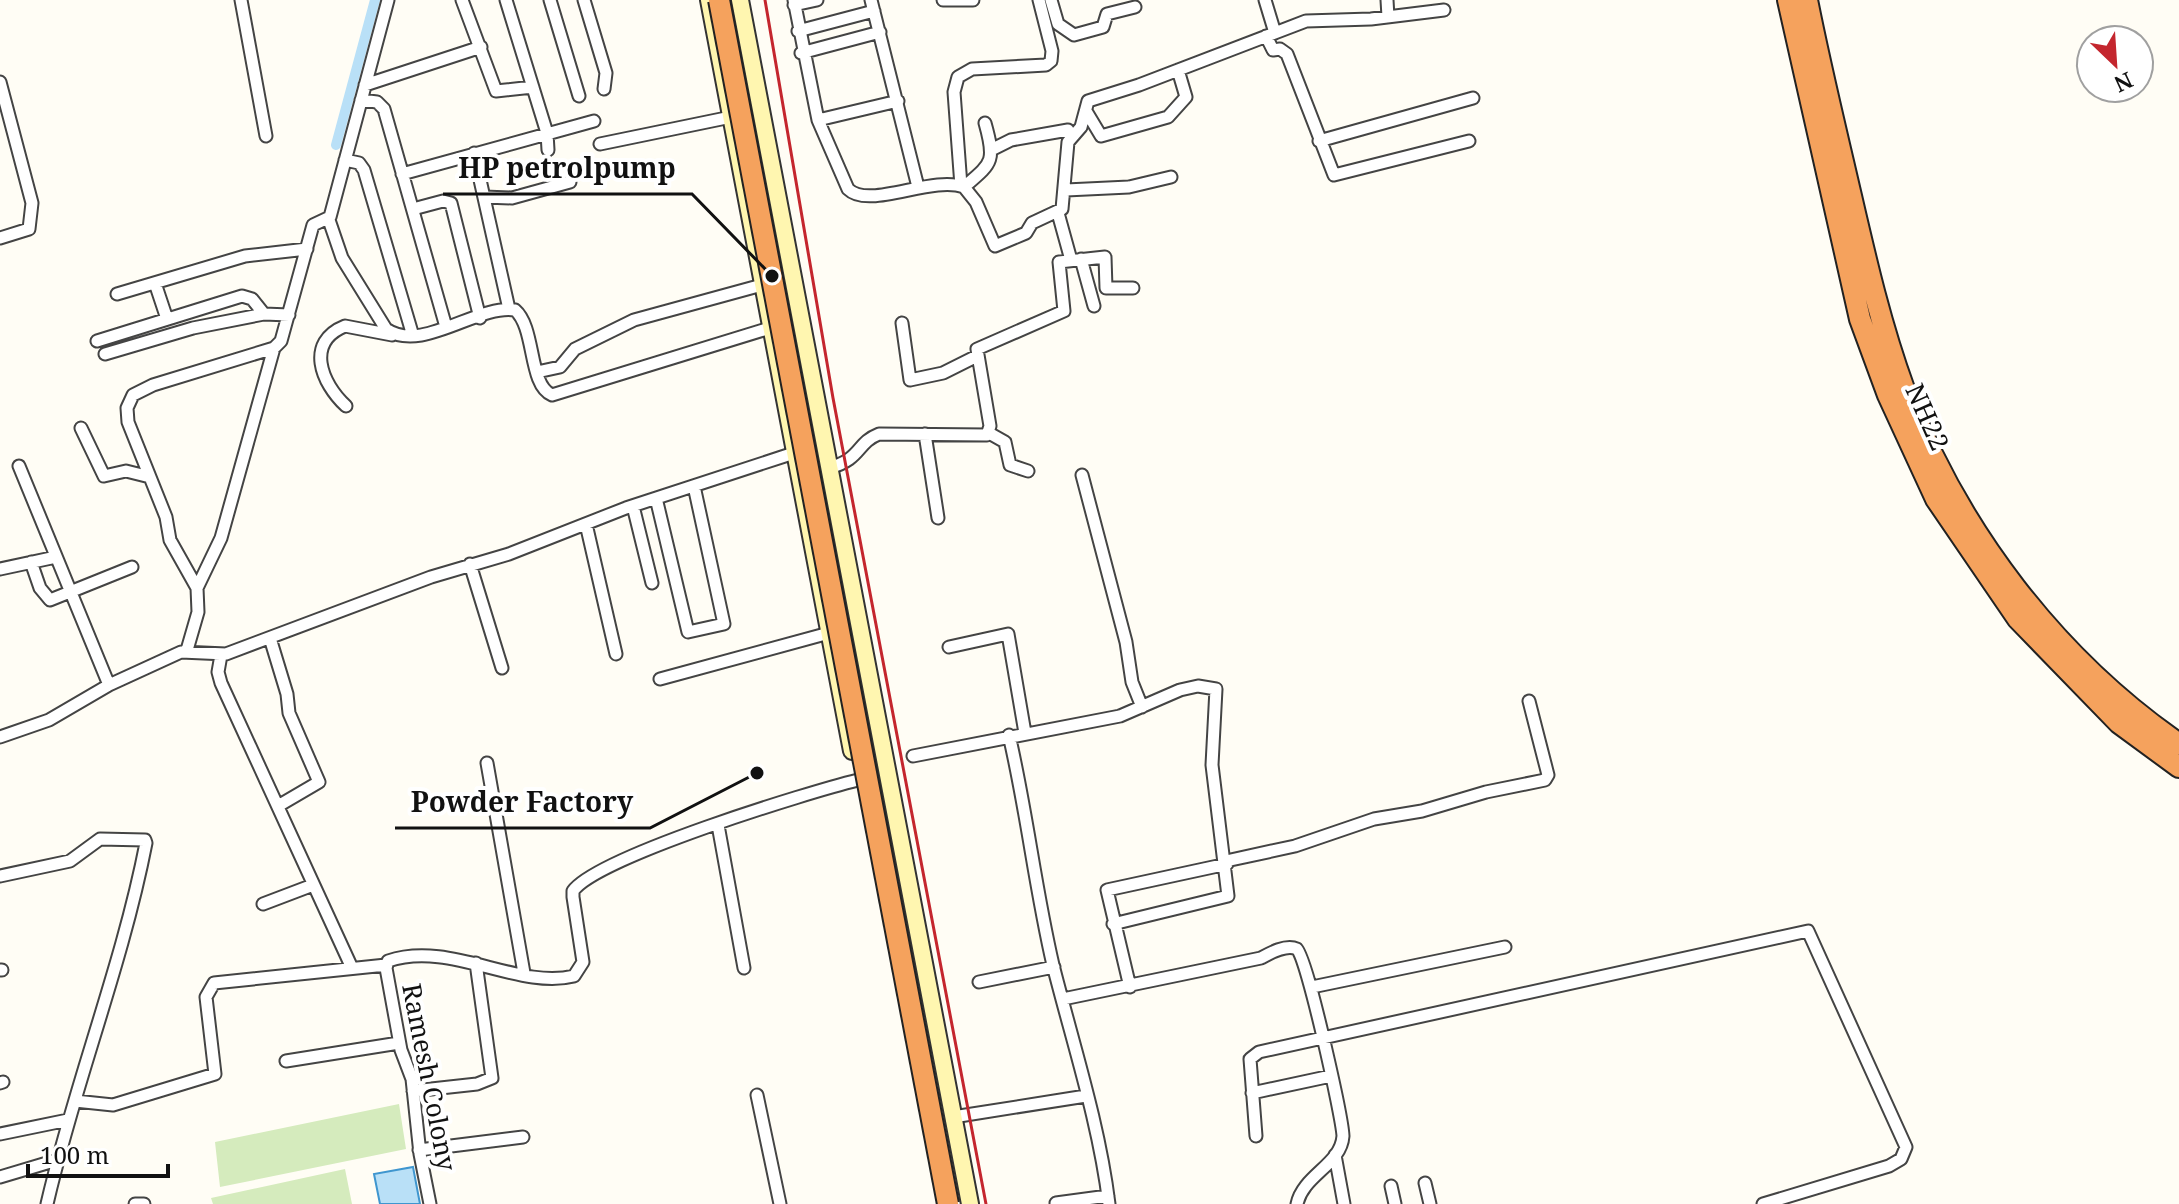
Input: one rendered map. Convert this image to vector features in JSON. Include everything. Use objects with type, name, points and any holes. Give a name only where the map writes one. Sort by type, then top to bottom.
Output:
[{"type":"highway","points":[[719,0],[948,1204]]},
{"type":"highway","points":[[730,0],[960,1204]]},
{"type":"highway","name":"NH22","points":[[1788,0],[1860,319],[1888,395],[1936,499],[2018,619],[2119,723],[2179,767]]},
{"type":"highway","name":"NH22","points":[[1807,0],[1876,301],[1905,390],[1938,462],[1978,537],[2030,608],[2128,709],[2179,744]]},
{"type":"street","points":[[241,0],[266,136]]},
{"type":"street","points":[[388,0],[345,160],[323,221],[376,316],[396,336]]},
{"type":"street","points":[[462,0],[496,91],[533,87]]},
{"type":"street","points":[[506,0],[547,133],[548,150]]},
{"type":"street","points":[[550,0],[579,96]]},
{"type":"street","points":[[584,0],[604,63],[604,89]]},
{"type":"street","points":[[709,0],[939,1204]]},
{"type":"street","points":[[740,0],[970,1204]]},
{"type":"street","points":[[817,0],[794,3],[801,53],[818,120],[844,182],[853,195],[865,197],[918,187],[962,186],[985,171],[991,150],[985,123]]},
{"type":"street","points":[[943,0],[973,0]]},
{"type":"street","points":[[1039,0],[1052,51],[1051,61],[1046,65],[972,69],[958,77],[954,92],[962,186],[976,202],[995,246],[1026,233],[1032,223],[1058,213]]},
{"type":"street","points":[[1051,0],[1058,24],[1074,35],[1103,27],[1107,14],[1135,7]]},
{"type":"street","points":[[1265,0],[1273,50],[1280,49],[1287,54],[1334,175],[1469,141]]},
{"type":"street","points":[[1387,0],[1388,17]]},
{"type":"street","points":[[798,31],[872,6],[918,187]]},
{"type":"street","points":[[1094,306],[1058,213],[1066,190],[1068,142],[1081,127],[1084,108],[1092,99],[1315,19],[1388,17],[1444,10]]},
{"type":"street","points":[[801,53],[880,32]]},
{"type":"street","points":[[365,85],[481,47]]},
{"type":"street","points":[[1084,108],[1101,136],[1168,117],[1186,97],[1178,70]]},
{"type":"street","points":[[0,238],[29,229],[33,218],[26,178],[1,89]]},
{"type":"street","points":[[1319,141],[1473,98]]},
{"type":"street","points":[[361,100],[381,104],[446,327]]},
{"type":"street","points":[[818,120],[898,101]]},
{"type":"street","points":[[600,144],[731,117]]},
{"type":"street","points":[[402,174],[594,121]]},
{"type":"street","points":[[991,150],[1011,140],[1068,130]]},
{"type":"street","points":[[474,153],[509,309]]},
{"type":"street","points":[[345,160],[359,163],[364,170],[413,336]]},
{"type":"street","points":[[1066,190],[1129,187],[1171,177]]},
{"type":"street","points":[[484,197],[512,198],[570,182]]},
{"type":"street","points":[[413,209],[443,201],[451,203],[480,318]]},
{"type":"street","points":[[187,650],[198,612],[197,588],[170,540],[166,517],[128,422],[127,408],[133,395],[153,385],[274,348],[281,341],[313,225],[323,221]]},
{"type":"street","points":[[117,294],[245,256],[307,249]]},
{"type":"street","points":[[989,433],[978,347],[1064,311],[1058,264],[1105,257],[1106,288],[1133,288]]},
{"type":"street","points":[[537,372],[560,367],[575,349],[634,320],[761,278],[790,265]]},
{"type":"street","points":[[155,283],[167,319]]},
{"type":"street","points":[[97,341],[242,296],[252,299],[264,314]]},
{"type":"street","points":[[346,406],[335,395],[323,373],[319,352],[324,342],[345,326],[396,336],[413,336],[509,309],[515,310],[523,320],[537,372],[547,394],[560,394],[770,328]]},
{"type":"street","points":[[105,354],[193,328],[264,314],[289,315]]},
{"type":"street","points":[[902,323],[910,380],[943,373],[977,356]]},
{"type":"street","points":[[197,588],[221,538],[274,348]]},
{"type":"street","points":[[81,428],[104,476],[126,471],[150,477]]},
{"type":"street","points":[[829,468],[851,461],[874,436],[925,434],[979,437],[989,433]]},
{"type":"street","points":[[989,433],[1005,442],[1010,465],[1028,471]]},
{"type":"street","points":[[925,434],[938,518]]},
{"type":"street","points":[[0,737],[49,720],[109,685],[187,650],[221,655],[470,564],[509,554],[633,506],[794,453]]},
{"type":"street","points":[[19,466],[109,685]]},
{"type":"street","points":[[1082,475],[1126,642],[1132,682],[1142,707]]},
{"type":"street","points":[[656,498],[688,632],[724,624],[694,486]]},
{"type":"street","points":[[633,506],[652,583]]},
{"type":"street","points":[[586,524],[616,654]]},
{"type":"street","points":[[0,569],[56,557]]},
{"type":"street","points":[[31,562],[40,588],[50,600],[132,567]]},
{"type":"street","points":[[470,564],[502,668]]},
{"type":"street","points":[[660,679],[829,633]]},
{"type":"street","points":[[949,647],[1008,634],[1025,733]]},
{"type":"street","points":[[270,638],[289,713],[319,782],[278,806]]},
{"type":"street","points":[[221,655],[219,678],[352,968]]},
{"type":"street","points":[[913,756],[1009,735],[1101,720],[1198,686],[1217,690],[1212,765],[1229,893],[1225,899],[1113,924]]},
{"type":"street","points":[[1130,987],[1105,894],[1108,889],[1295,846],[1374,819],[1438,808],[1486,792],[1545,780],[1548,775],[1529,701]]},
{"type":"street","points":[[847,725],[879,721]]},
{"type":"street","points":[[1009,735],[1028,820],[1033,876],[1109,1200],[1056,1203]]},
{"type":"street","points":[[487,763],[524,973]]},
{"type":"street","points":[[75,1101],[113,1105],[215,1074],[206,997],[214,983],[436,956],[566,978],[580,972],[583,962],[573,897],[573,891],[580,883],[630,856],[858,780]]},
{"type":"street","points":[[718,825],[744,968]]},
{"type":"street","points":[[0,876],[70,861],[100,839],[145,840],[146,843],[114,975],[68,1120],[47,1204]]},
{"type":"street","points":[[263,904],[313,885]]},
{"type":"street","points":[[1256,1136],[1251,1056],[1808,931],[1906,1147],[1901,1159],[1889,1166],[1763,1204]]},
{"type":"street","points":[[1312,987],[1505,947]]},
{"type":"street","points":[[1063,999],[1261,958],[1289,948],[1302,954],[1312,987],[1343,1136],[1335,1155],[1302,1186],[1297,1204]]},
{"type":"street","name":"Ramesh Colony","points":[[388,962],[399,1043],[413,1091],[419,1150],[430,1204]]},
{"type":"street","points":[[413,1091],[477,1084],[492,1078],[476,963]]},
{"type":"street","points":[[979,982],[1054,967]]},
{"type":"street","points":[[286,1061],[399,1043]]},
{"type":"street","points":[[1252,1093],[1331,1076]]},
{"type":"street","points":[[757,1095],[780,1204]]},
{"type":"street","points":[[953,1117],[1086,1096]]},
{"type":"street","points":[[0,1134],[68,1120]]},
{"type":"street","points":[[419,1150],[523,1137]]},
{"type":"street","points":[[1335,1155],[1344,1204]]},
{"type":"street","points":[[0,1177],[57,1160]]},
{"type":"street","points":[[1425,1183],[1430,1204]]},
{"type":"street","points":[[1391,1186],[1395,1204]]},
{"type":"street","points":[[135,1204],[144,1204]]},
{"type":"green space","points":[[399,1104],[406,1149],[220,1187],[215,1142]]},
{"type":"green space","points":[[345,1169],[352,1204],[213,1204],[211,1198]]},
{"type":"water","points":[[413,1167],[420,1204],[380,1204],[374,1174]]},
{"type":"waterway","points":[[336,145],[375,0]]},
{"type":"railway","points":[[765,0],[833,398],[986,1204]]},
{"type":"place","name":"HP petrolpump","points":[[772,276]]},
{"type":"place","name":"Powder Factory","points":[[757,773]]}]
